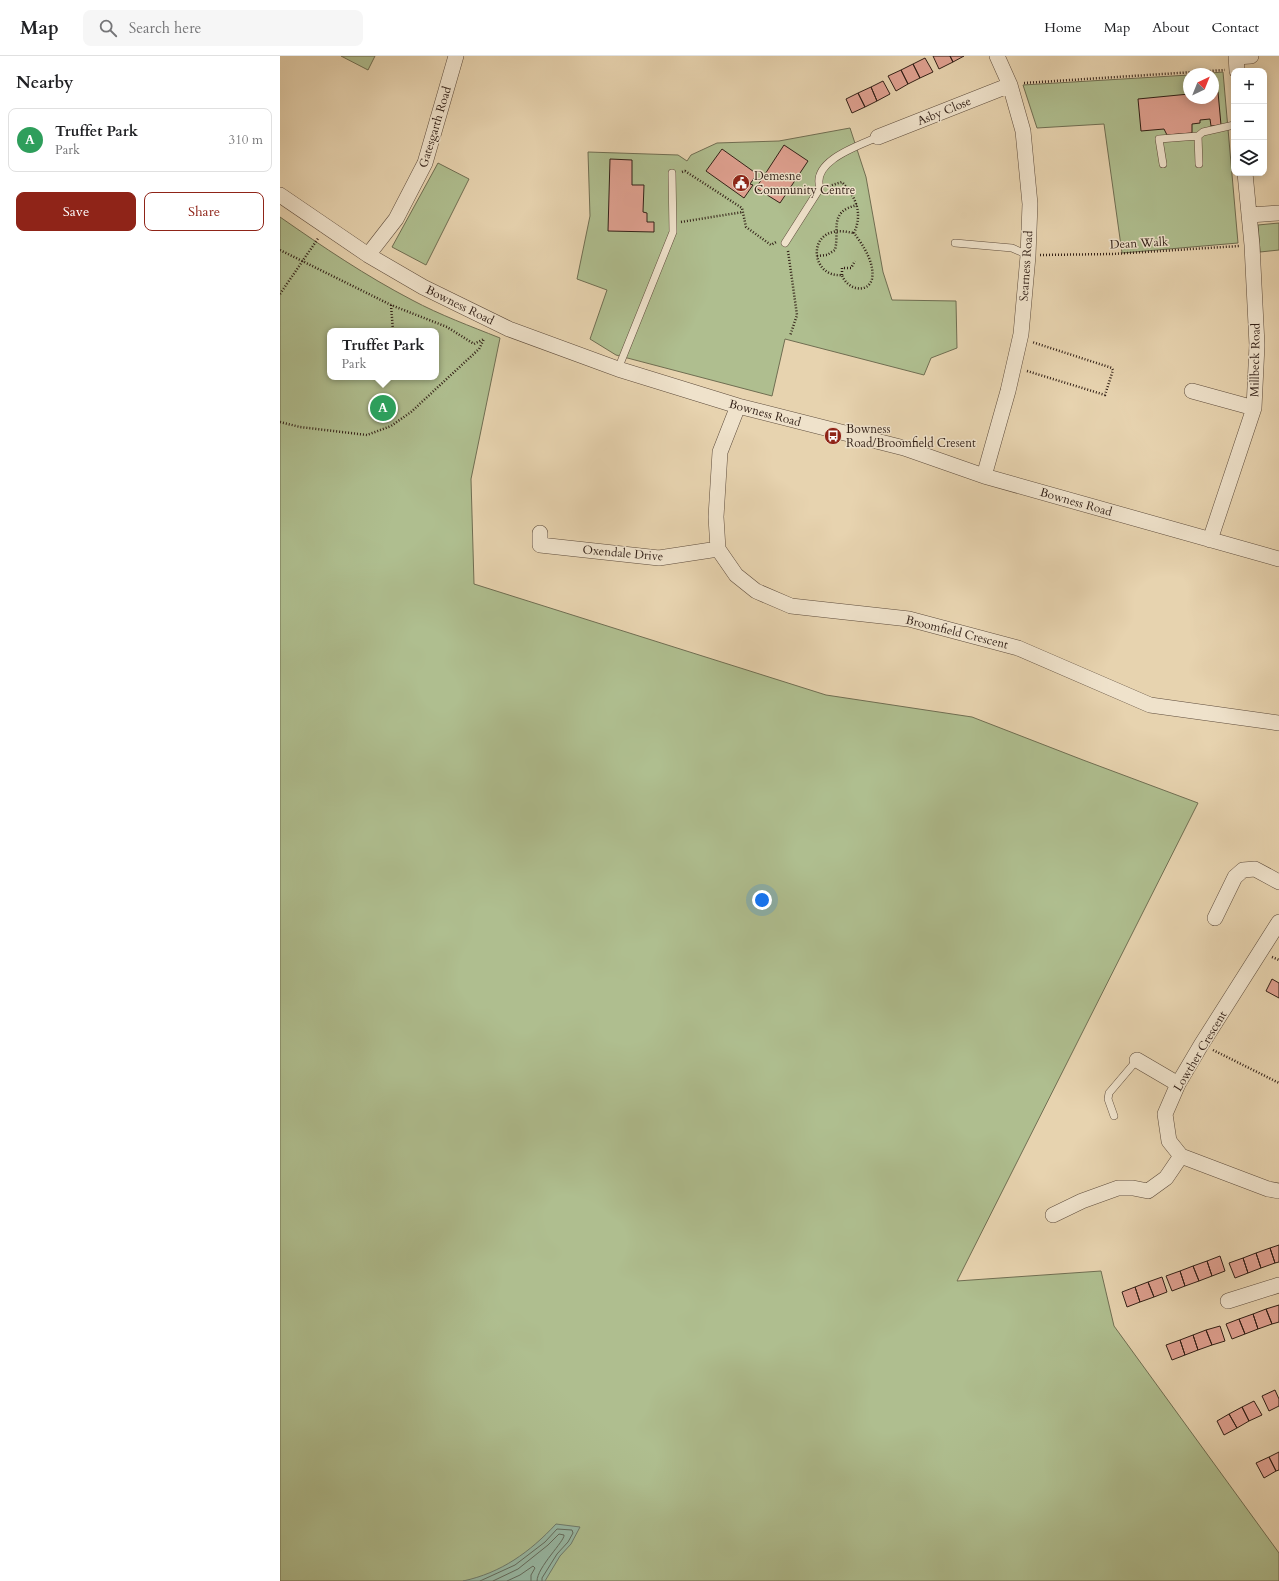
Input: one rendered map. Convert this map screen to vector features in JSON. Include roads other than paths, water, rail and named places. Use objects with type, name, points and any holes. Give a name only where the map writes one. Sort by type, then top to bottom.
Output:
[{"type":"street","name":"Gatesgarth Road","points":[[368,255],[396,219],[425,163],[456,56]]},
{"type":"street","name":"Searness Road","points":[[984,476],[1008,391],[1020,337],[1028,256],[1030,204],[1024,131],[1010,85],[997,56]]},
{"type":"street","points":[[1236,64],[1251,56]]},
{"type":"street","name":"Asby Close","points":[[878,137],[1010,85]]},
{"type":"street","name":"Millbeck Road","points":[[1210,540],[1254,408],[1257,345],[1252,245],[1245,176]]},
{"type":"street","name":"Bowness Road","points":[[280,195],[368,255],[423,286],[509,329],[618,369],[738,406],[904,448],[984,476],[1279,559]]},
{"type":"street","points":[[1249,215],[1279,213]]},
{"type":"street","points":[[1192,391],[1254,408]]},
{"type":"street","points":[[718,549],[716,517],[720,452],[738,406]]},
{"type":"street","name":"Oxendale Drive","points":[[540,533],[540,545],[659,558],[718,549]]},
{"type":"street","name":"Broomfield Crescent","points":[[718,549],[736,575],[756,591],[791,606],[909,619],[1018,648],[1150,705],[1279,722]]},
{"type":"street","points":[[1215,918],[1235,877],[1243,870],[1255,870],[1279,882]]},
{"type":"street","name":"Lowther Crescent","points":[[1181,1156],[1169,1141],[1165,1114],[1178,1084],[1201,1045],[1279,922]]},
{"type":"street","points":[[1137,1060],[1178,1084]]},
{"type":"street","points":[[1053,1215],[1082,1201],[1118,1188],[1133,1188],[1148,1191],[1166,1178],[1181,1156],[1268,1189],[1279,1191]]},
{"type":"street","points":[[1228,1301],[1279,1285]]},
{"type":"lane","points":[[1163,164],[1159,139],[1198,136],[1203,132],[1231,126]]},
{"type":"lane","points":[[1198,136],[1199,164]]},
{"type":"lane","points":[[784,243],[820,188],[818,181],[822,170],[843,152],[878,137]]},
{"type":"lane","points":[[618,369],[673,232],[672,174]]},
{"type":"lane","points":[[955,243],[1012,248],[1028,256]]},
{"type":"lane","points":[[1114,1116],[1108,1099],[1110,1093],[1137,1060]]},
{"type":"water","points":[[556,1524],[580,1527],[571,1544],[560,1556],[545,1581],[463,1581],[490,1573],[514,1560],[536,1544]]},
{"type":"place","name":"Demesne Community Centre","points":[[741,183]]},
{"type":"place","name":"Truffet Park","points":[[383,408]]},
{"type":"place","name":"Bowness Road/Broomfield Cresent","points":[[833,436]]}]
